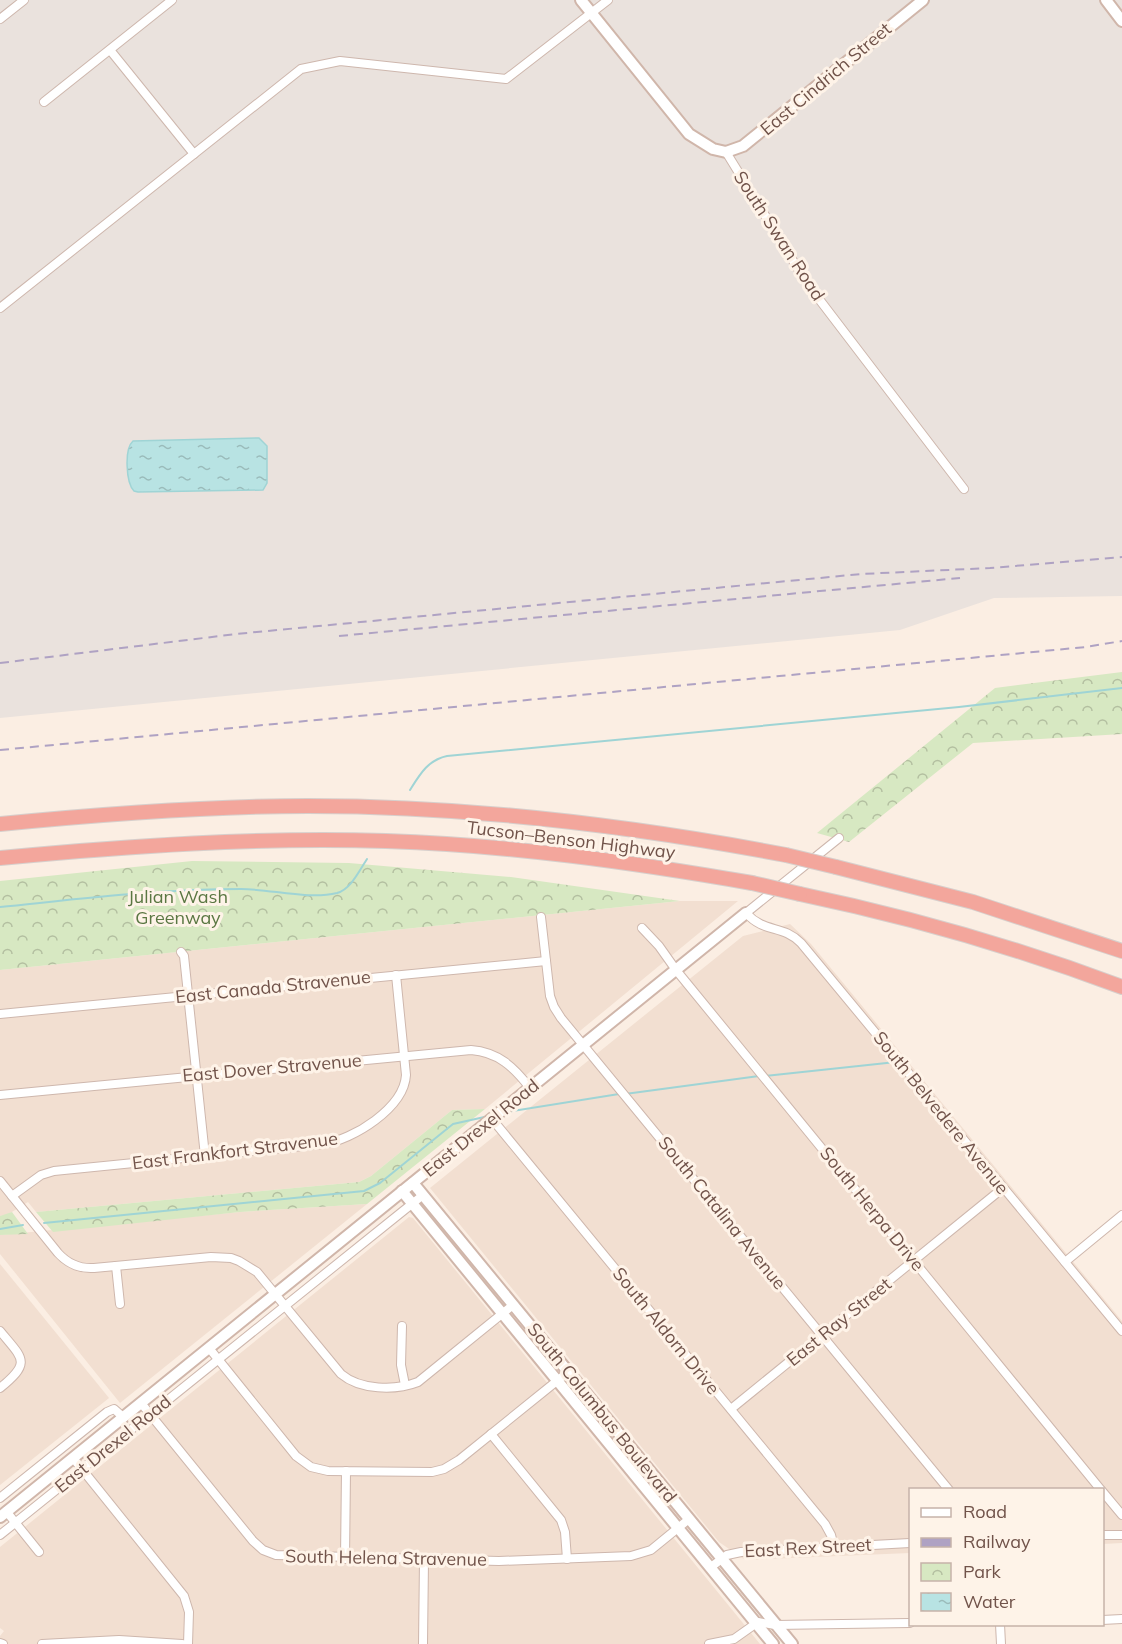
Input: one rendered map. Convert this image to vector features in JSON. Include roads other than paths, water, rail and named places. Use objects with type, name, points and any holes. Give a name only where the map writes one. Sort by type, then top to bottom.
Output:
[{"type":"highway","name":"Tucson–Benson Highway","points":[[0,824],[96,814],[194,808],[308,806],[404,808],[502,814],[593,824],[681,836],[786,855],[836,867],[973,902],[1122,951]]},
{"type":"highway","name":"Tucson–Benson Highway","points":[[0,858],[121,847],[262,840],[409,842],[576,856],[752,883],[855,906],[964,935],[1122,987]]},
{"type":"highway","points":[[0,863],[121,847]]},
{"type":"street","points":[[0,19],[24,0]]},
{"type":"street","points":[[44,102],[172,0]]},
{"type":"street","name":"South Swan Road","points":[[582,0],[689,134],[706,146],[726,152],[806,282],[964,489]]},
{"type":"street","points":[[0,308],[301,69],[340,61],[506,79],[608,0]]},
{"type":"street","name":"East Cindrich Street","points":[[726,152],[750,141],[867,43],[923,0]]},
{"type":"street","points":[[1106,0],[1122,21]]},
{"type":"street","points":[[110,50],[194,154]]},
{"type":"street","name":"East Drexel Road","points":[[3,1514],[838,838]]},
{"type":"street","name":"South Belvedere Avenue","points":[[746,913],[760,926],[787,932],[801,943],[1122,1331]]},
{"type":"street","name":"South Catalina Avenue","points":[[541,917],[550,996],[554,1007],[947,1488]]},
{"type":"street","name":"South Herpa Drive","points":[[642,928],[1100,1488]]},
{"type":"street","points":[[181,952],[184,956],[189,995],[205,1156]]},
{"type":"street","name":"East Canada Stravenue","points":[[0,1014],[546,961]]},
{"type":"street","name":"East Frankfort Stravenue","points":[[12,1196],[41,1175],[54,1171],[323,1144],[351,1136],[384,1112],[400,1095],[406,1078],[396,975]]},
{"type":"street","name":"East Dover Stravenue","points":[[0,1095],[463,1050],[488,1052],[509,1064],[530,1088]]},
{"type":"street","name":"South Aldorn Drive","points":[[492,1119],[825,1524],[834,1546]]},
{"type":"street","points":[[0,1181],[58,1253],[68,1262],[88,1268],[212,1257],[231,1258],[252,1267],[336,1369],[347,1378],[365,1385],[405,1385],[427,1376],[513,1305]]},
{"type":"street","name":"South Columbus Boulevard","points":[[413,1183],[792,1644]]},
{"type":"street","name":"East Ray Street","points":[[730,1409],[1003,1188]]},
{"type":"street","name":"South Columbus Boulevard","points":[[402,1191],[773,1644]]},
{"type":"street","name":"East Drexel Road","points":[[0,1535],[423,1195]]},
{"type":"street","points":[[1065,1262],[1122,1215]]},
{"type":"street","points":[[116,1266],[120,1304]]},
{"type":"street","points":[[402,1326],[401,1365],[405,1385]]},
{"type":"street","points":[[0,1331],[19,1355],[21,1365],[17,1374],[0,1388]]},
{"type":"street","points":[[209,1347],[301,1460],[311,1467],[322,1470],[438,1471],[457,1462],[568,1372]]},
{"type":"street","name":"South Helena Stravenue","points":[[141,1403],[258,1546],[283,1557],[499,1561],[638,1555],[657,1546],[689,1519]]},
{"type":"street","name":"East Drexel Road","points":[[0,1498],[106,1412],[114,1409],[123,1417]]},
{"type":"street","points":[[491,1434],[561,1520],[565,1532],[567,1559]]},
{"type":"street","points":[[73,1458],[184,1596],[189,1612],[188,1644]]},
{"type":"street","points":[[345,1559],[346,1471]]},
{"type":"street","name":"South Herpa Drive","points":[[1104,1492],[1122,1515]]},
{"type":"street","points":[[3,1514],[15,1522],[39,1552]]},
{"type":"street","points":[[1104,1535],[1122,1534]]},
{"type":"street","name":"East Rex Street","points":[[711,1568],[722,1559],[741,1551],[909,1543]]},
{"type":"street","points":[[423,1644],[424,1560]]},
{"type":"street","points":[[1104,1620],[1122,1619]]},
{"type":"street","points":[[710,1644],[734,1639],[756,1623],[762,1622],[776,1625],[909,1623]]},
{"type":"street","points":[[1000,1626],[1001,1644]]},
{"type":"street","points":[[42,1644],[119,1640],[182,1644]]},
{"type":"water","points":[[259,438],[267,446],[267,483],[263,490],[138,492],[131,487],[127,458],[133,441]]},
{"type":"waterway","points":[[410,790],[430,764],[447,756],[959,707],[1122,688]]},
{"type":"waterway","points":[[0,907],[211,889],[253,889],[302,895],[326,895],[346,888],[367,859]]},
{"type":"waterway","points":[[765,1076],[896,1062]]},
{"type":"waterway","points":[[625,1094],[759,1076]]},
{"type":"waterway","points":[[506,1112],[619,1094]]},
{"type":"waterway","points":[[44,1223],[364,1191],[380,1183],[453,1124],[489,1116]]},
{"type":"waterway","points":[[0,1229],[23,1225]]},
{"type":"railway","points":[[0,663],[236,634],[861,574],[990,568],[1122,557]]},
{"type":"railway","points":[[339,636],[960,578]]},
{"type":"railway","points":[[0,750],[1086,647],[1122,641]]},
{"type":"park label","name":"Julian Wash Greenway","points":[[178,907]]}]
